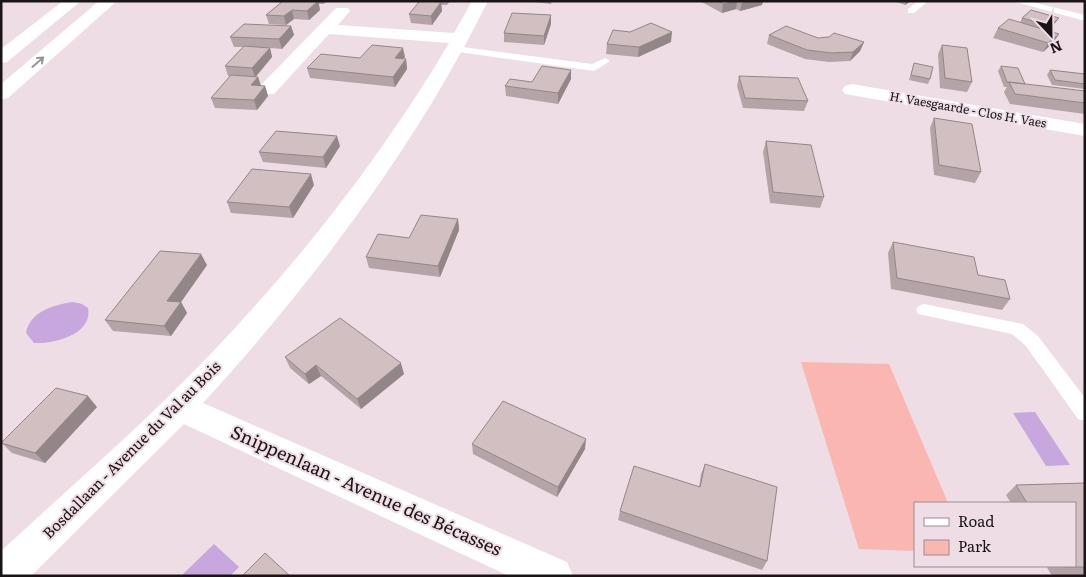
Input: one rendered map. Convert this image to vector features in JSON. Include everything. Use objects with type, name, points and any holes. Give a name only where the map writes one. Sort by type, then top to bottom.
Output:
[{"type":"main road","points":[[1,58],[73,1]]},
{"type":"main road","points":[[1,94],[109,1]]},
{"type":"main road","name":"Bosdallaan - Avenue du Val au Bois","points":[[3,576],[180,407],[263,315],[319,247],[394,144],[458,44],[480,1]]},
{"type":"main road","points":[[267,90],[342,11]]},
{"type":"main road","points":[[325,29],[458,44]]},
{"type":"main road","name":"H. Vaesgaarde - Clos H. Vaes","points":[[852,90],[1085,130]]},
{"type":"main road","name":"Snippenlaan - Avenue des Bécasses","points":[[180,407],[553,576]]},
{"type":"lane","points":[[911,11],[924,1]]},
{"type":"lane","points":[[1016,1],[1085,18]]},
{"type":"lane","points":[[458,44],[594,68],[605,61]]},
{"type":"lane","points":[[924,310],[1017,329],[1032,341],[1085,412]]},
{"type":"green space","points":[[801,362],[889,364],[948,502],[914,502],[914,551],[859,549]]},
{"type":"shaded area","points":[[73,302],[88,308],[88,317],[84,325],[70,336],[51,342],[34,343],[26,333],[32,319],[51,307]]},
{"type":"shaded area","points":[[1035,412],[1070,465],[1046,466],[1013,413]]},
{"type":"shaded area","points":[[214,544],[239,567],[230,576],[181,576]]},
{"type":"building","points":[[283,1],[318,1],[307,11],[292,10],[284,16],[266,15]]},
{"type":"building","points":[[420,1],[441,2],[431,16],[409,14]]},
{"type":"building","points":[[718,1],[734,1],[723,4]]},
{"type":"building","points":[[1031,10],[1059,18],[1050,26],[1022,18]]},
{"type":"building","points":[[512,13],[551,15],[544,36],[504,33]]},
{"type":"building","points":[[1009,19],[1059,34],[1048,43],[998,28]]},
{"type":"building","points":[[651,23],[672,32],[639,47],[607,44],[613,30],[630,32]]},
{"type":"building","points":[[244,24],[291,26],[279,39],[230,37]]},
{"type":"building","points":[[786,26],[818,38],[829,37],[834,33],[864,42],[853,52],[832,53],[807,50],[769,35]]},
{"type":"building","points":[[372,45],[403,48],[395,58],[406,59],[393,77],[307,68],[321,54],[360,58]]},
{"type":"building","points":[[942,45],[967,48],[972,82],[945,78]]},
{"type":"building","points":[[244,46],[270,48],[252,68],[225,66]]},
{"type":"building","points":[[914,63],[933,67],[930,79],[911,75]]},
{"type":"building","points":[[542,66],[571,70],[558,93],[505,86],[510,79],[532,82]]},
{"type":"building","points":[[1001,66],[1018,68],[1025,84],[1007,82]]},
{"type":"building","points":[[1050,70],[1085,74],[1085,84],[1055,80]]},
{"type":"building","points":[[231,75],[258,77],[251,85],[265,86],[254,100],[211,98]]},
{"type":"building","points":[[739,76],[798,78],[808,101],[745,98]]},
{"type":"building","points":[[1009,82],[1085,91],[1085,103],[1015,94]]},
{"type":"building","points":[[934,118],[972,124],[981,172],[939,165]]},
{"type":"building","points":[[276,131],[337,136],[323,157],[259,152]]},
{"type":"building","points":[[766,141],[811,145],[824,197],[773,192]]},
{"type":"building","points":[[252,169],[311,174],[289,207],[227,202]]},
{"type":"building","points":[[421,215],[458,219],[438,266],[366,257],[378,234],[409,238]]},
{"type":"building","points":[[893,242],[974,257],[978,275],[1005,280],[1010,299],[897,278]]},
{"type":"building","points":[[160,251],[201,254],[167,301],[181,302],[164,326],[105,320]]},
{"type":"building","points":[[340,318],[401,363],[357,399],[316,365],[305,374],[285,357]]},
{"type":"building","points":[[56,388],[88,396],[35,453],[1,443]]},
{"type":"building","points":[[503,401],[586,439],[558,487],[472,444]]},
{"type":"building","points":[[705,464],[777,487],[767,561],[620,511],[634,466],[700,487]]},
{"type":"building","points":[[1085,483],[1085,567],[1076,567],[1076,502],[1026,502],[1016,485]]},
{"type":"building","points":[[265,553],[290,576],[242,576]]}]
